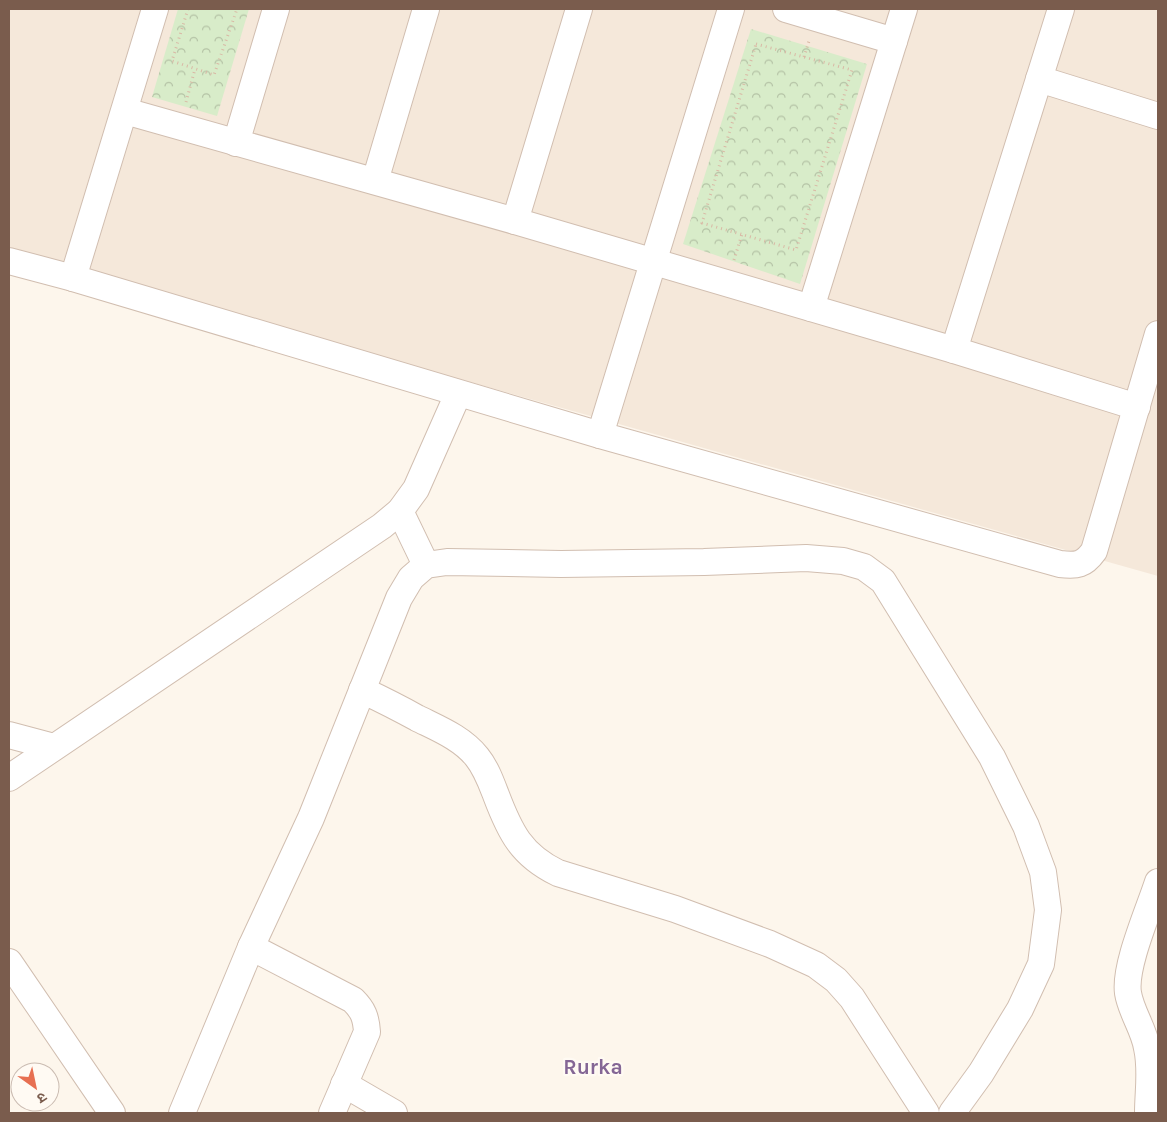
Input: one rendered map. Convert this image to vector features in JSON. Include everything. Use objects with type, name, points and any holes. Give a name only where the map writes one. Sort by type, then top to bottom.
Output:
[{"type":"street","points":[[74,278],[155,9]]},
{"type":"street","points":[[236,143],[276,9]]},
{"type":"street","points":[[375,181],[426,9]]},
{"type":"street","points":[[515,221],[579,9]]},
{"type":"street","points":[[600,435],[731,9]]},
{"type":"street","points":[[786,9],[894,41]]},
{"type":"street","points":[[812,308],[904,9]]},
{"type":"street","points":[[954,350],[1061,9]]},
{"type":"street","points":[[1039,79],[1158,116]]},
{"type":"street","points":[[125,111],[515,221],[954,350],[1137,407]]},
{"type":"street","points":[[9,261],[74,278],[600,435],[1074,566],[1088,560],[1094,551],[1158,334]]},
{"type":"street","points":[[9,778],[382,526],[400,511],[416,489],[425,471],[458,394]]},
{"type":"street","points":[[400,511],[426,565]]},
{"type":"street","points":[[182,1113],[251,947],[311,818],[399,598],[411,578],[426,565],[447,562],[561,564],[704,562],[806,558],[843,561],[864,567],[883,581],[992,757],[1026,826],[1043,872],[1048,910],[1041,964],[1020,1009],[981,1073],[952,1113]]},
{"type":"street","points":[[362,690],[450,734],[466,746],[478,758],[486,770],[511,831],[526,852],[542,865],[558,873],[675,909],[736,931],[816,965],[836,980],[852,998],[926,1113]]},
{"type":"street","points":[[9,735],[54,747]]},
{"type":"street","points":[[1148,1113],[1150,1077],[1147,1046],[1128,994],[1128,979],[1130,964],[1158,882]]},
{"type":"street","points":[[251,947],[353,1000],[362,1010],[366,1020],[366,1032],[332,1113]]},
{"type":"street","points":[[9,962],[112,1113]]},
{"type":"street","points":[[344,1084],[394,1113]]},
{"type":"path","points":[[188,9],[172,61],[214,75],[237,9]]},
{"type":"path","points":[[756,44],[852,70],[796,250],[702,223],[756,44]]},
{"type":"path","points":[[178,126],[195,69]]},
{"type":"shaded area","points":[[9,9],[1158,9],[1158,576],[9,252]]},
{"type":"green space","points":[[178,9],[249,9],[217,116],[152,97]]},
{"type":"green space","points":[[751,29],[867,64],[800,284],[683,244]]},
{"type":"district","name":"Rurka","points":[[593,1067]]}]
